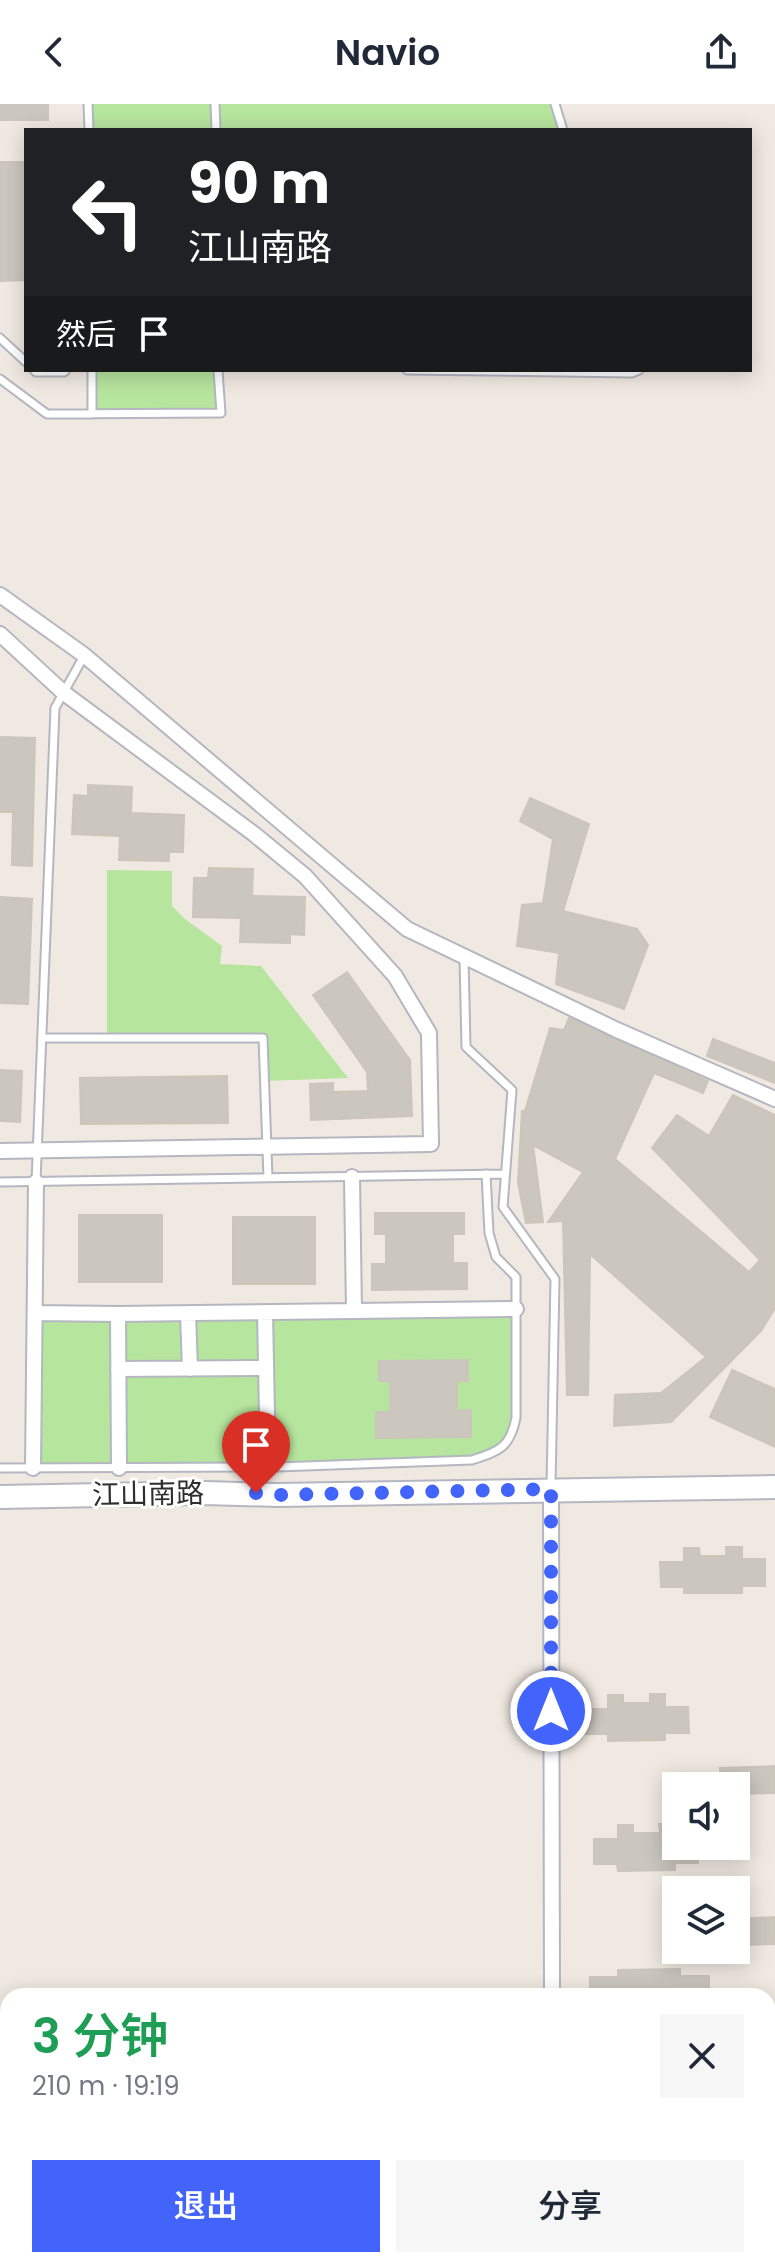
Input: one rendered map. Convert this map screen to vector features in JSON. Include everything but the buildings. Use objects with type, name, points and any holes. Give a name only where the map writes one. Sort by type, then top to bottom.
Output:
[{"type":"street","points":[[0,595],[84,655],[407,929],[617,1030],[775,1099]]},
{"type":"street","points":[[0,634],[64,693],[254,834],[305,876],[395,976],[429,1033],[431,1144],[0,1151]]},
{"type":"street","points":[[352,1177],[354,1311]]},
{"type":"street","points":[[33,1468],[36,1182]]},
{"type":"street","points":[[35,1313],[516,1309]]},
{"type":"street","points":[[265,1312],[268,1467]]},
{"type":"street","points":[[188,1313],[190,1369]]},
{"type":"street","points":[[118,1314],[119,1468]]},
{"type":"street","points":[[118,1369],[266,1368]]},
{"type":"street","name":"江山南路","points":[[0,1497],[775,1487]]},
{"type":"street","points":[[551,1489],[552,1988]]},
{"type":"lane","points":[[88,104],[89,128]]},
{"type":"lane","points":[[215,104],[216,128]]},
{"type":"lane","points":[[555,104],[562,128]]},
{"type":"lane","points":[[0,338],[24,360]]},
{"type":"lane","points":[[36,372],[64,372]]},
{"type":"lane","points":[[92,372],[92,414]]},
{"type":"lane","points":[[0,379],[47,414],[221,413],[218,372]]},
{"type":"lane","points":[[557,372],[634,372]]},
{"type":"lane","points":[[36,1182],[55,708],[84,655]]},
{"type":"lane","points":[[464,957],[466,1047],[512,1090],[503,1207],[555,1279],[551,1489]]},
{"type":"lane","points":[[42,1038],[263,1038],[268,1178]]},
{"type":"lane","points":[[0,1468],[268,1467],[472,1460],[500,1450],[512,1435],[516,1418],[516,1277],[496,1257],[489,1233],[486,1174]]},
{"type":"lane","points":[[0,1182],[505,1174]]},
{"type":"green space","points":[[88,104],[555,104],[562,128],[89,128]]},
{"type":"green space","points":[[92,372],[218,372],[221,413],[92,414]]},
{"type":"green space","points":[[107,870],[172,871],[172,906],[222,946],[220,964],[261,966],[348,1078],[264,1081],[263,1038],[107,1038]]},
{"type":"green space","points":[[516,1309],[516,1418],[500,1450],[472,1460],[33,1468],[35,1313]]},
{"type":"route","points":[[256,1493],[551,1489],[551,1711]]}]
